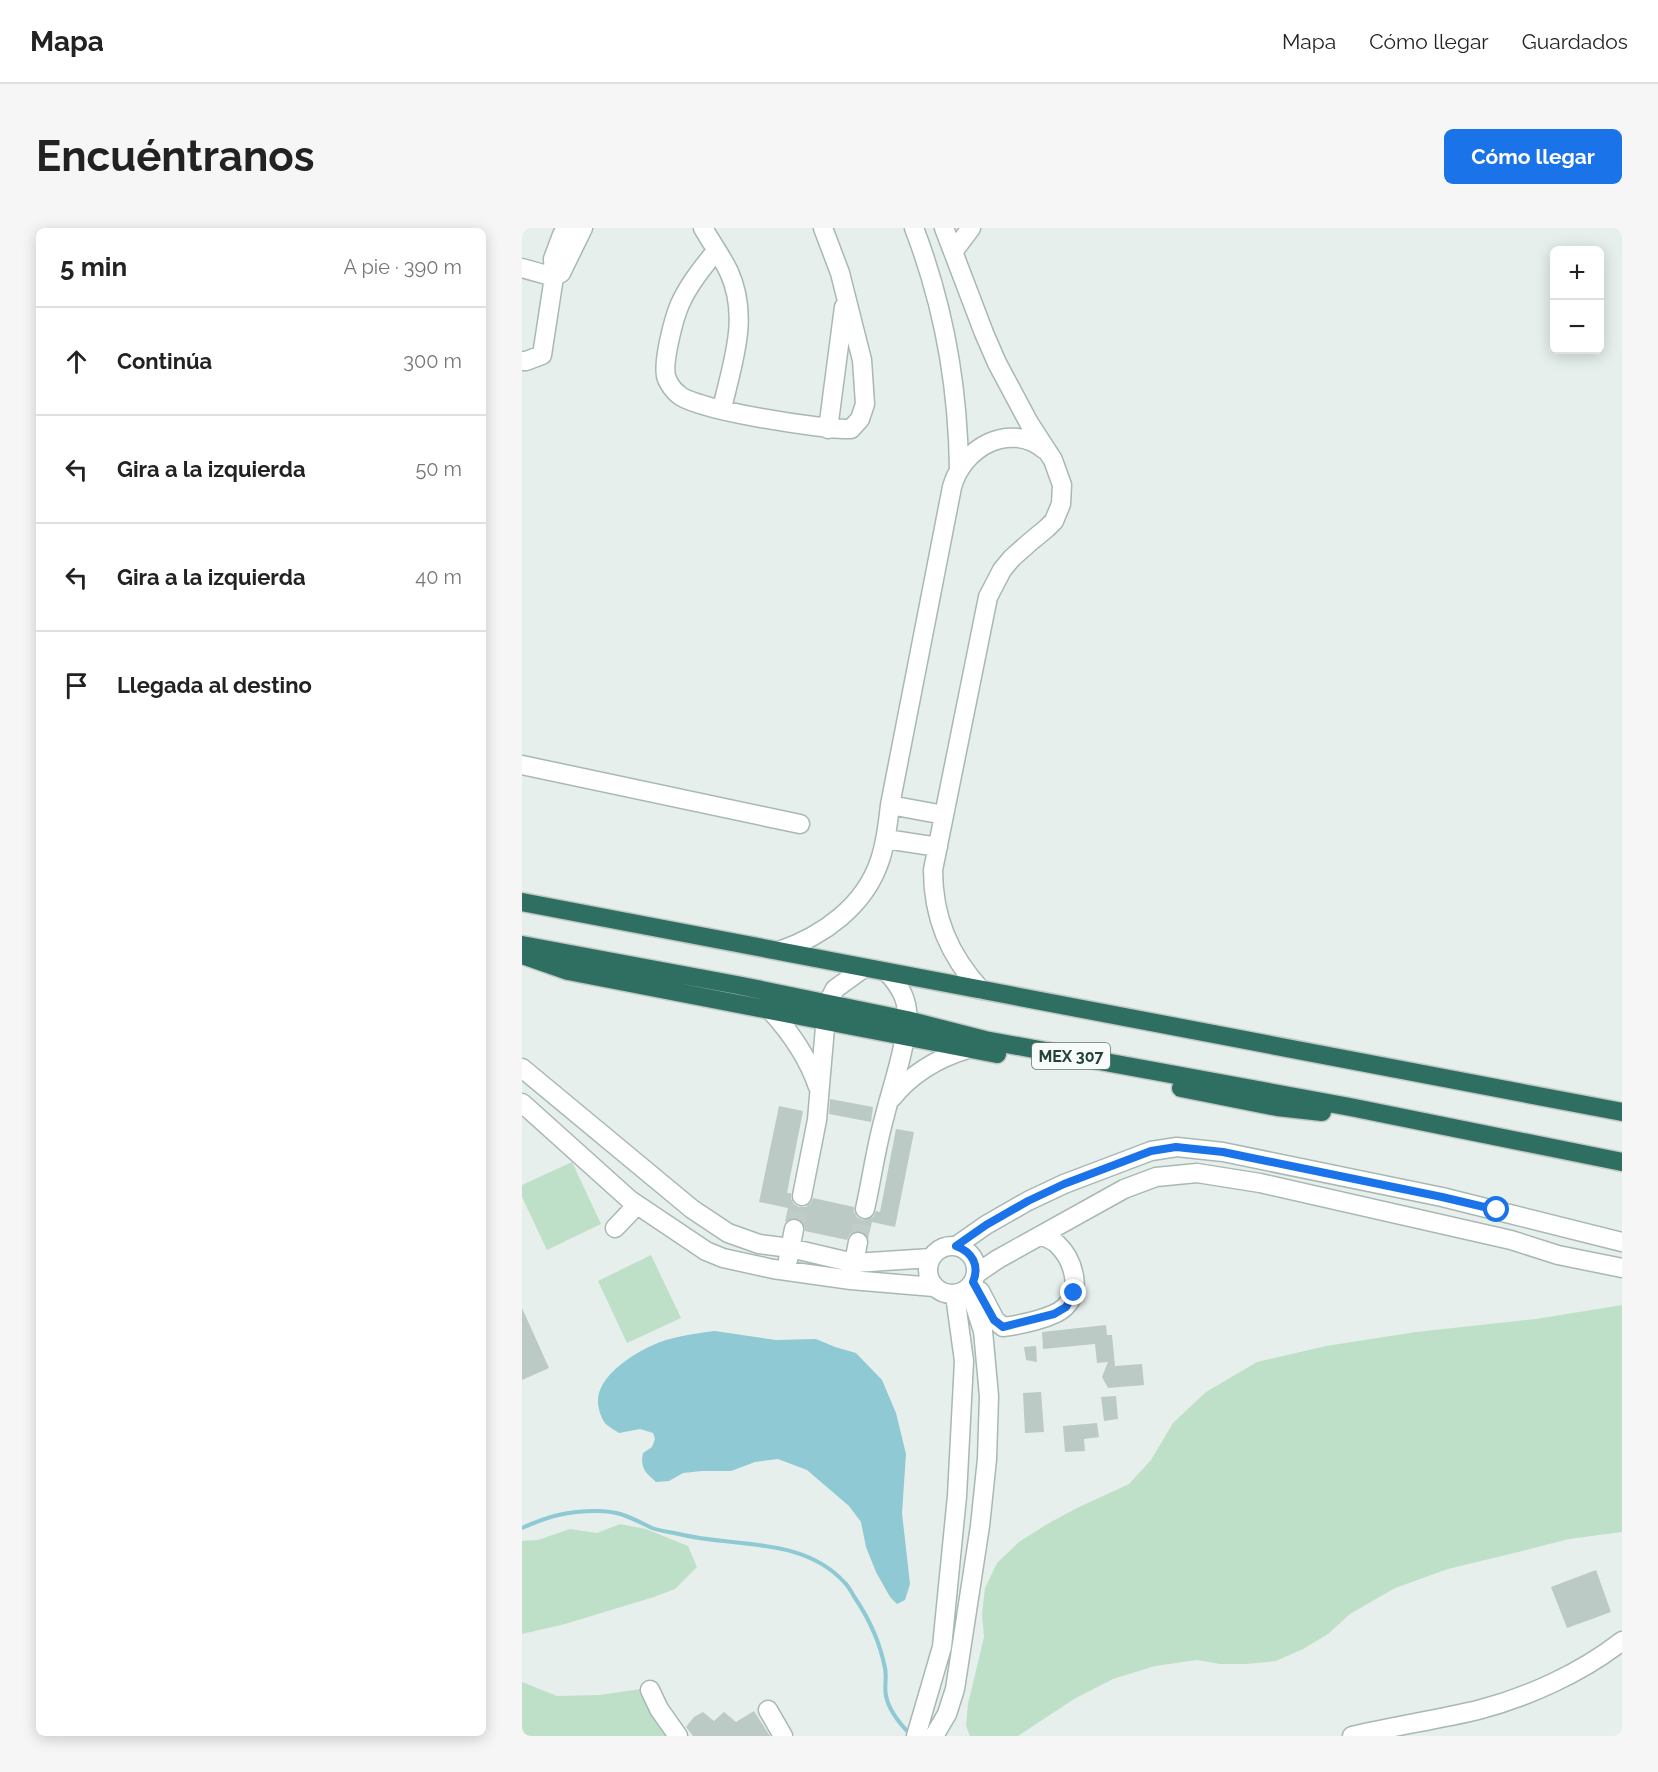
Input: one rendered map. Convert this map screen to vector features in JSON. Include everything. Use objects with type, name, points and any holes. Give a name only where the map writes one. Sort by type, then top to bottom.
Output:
[{"type":"highway","points":[[522,902],[1622,1112]]},
{"type":"highway","points":[[522,945],[906,1028],[968,1049],[1294,1110],[1326,1113],[1350,1107]]},
{"type":"highway","points":[[522,955],[568,971],[770,1010],[826,1012]]},
{"type":"highway","name":"MEX 307","points":[[906,1028],[985,1040],[1350,1107],[1622,1161]]},
{"type":"street","points":[[522,361],[542,355],[555,277],[553,259],[566,228]]},
{"type":"street","points":[[522,268],[555,277],[561,273],[583,228]]},
{"type":"street","points":[[703,228],[729,272],[736,293],[739,315],[735,356],[722,409]]},
{"type":"street","points":[[716,251],[700,271],[680,304],[667,347],[666,378],[679,396],[705,405],[783,422],[828,429],[851,429],[860,419],[865,404],[862,360],[840,273],[823,228]]},
{"type":"street","points":[[914,228],[937,300],[950,357],[956,401],[959,469]]},
{"type":"street","points":[[944,228],[997,363],[1016,400],[1057,468],[1062,485],[1058,513],[1047,528],[1007,564],[988,597],[933,870],[933,886],[943,931],[954,955],[981,990]]},
{"type":"street","points":[[953,252],[971,228]]},
{"type":"street","points":[[828,429],[846,296]]},
{"type":"street","points":[[779,951],[831,925],[854,904],[879,863],[886,839],[890,805],[952,487],[959,469],[980,447],[1011,438],[1028,440],[1048,454]]},
{"type":"street","points":[[522,765],[800,824]]},
{"type":"street","points":[[890,805],[945,815]]},
{"type":"street","points":[[886,839],[938,847]]},
{"type":"street","points":[[802,1196],[817,1120],[826,1012],[835,989],[864,968]]},
{"type":"street","points":[[865,1209],[906,1028],[902,992],[887,972]]},
{"type":"street","points":[[770,1010],[782,1022],[801,1049],[820,1092]]},
{"type":"street","points":[[887,1105],[904,1085],[925,1068],[968,1049]]},
{"type":"street","points":[[524,1073],[692,1209],[728,1233],[759,1244],[790,1248],[853,1272],[931,1258]]},
{"type":"street","points":[[522,1103],[637,1205],[706,1251],[723,1258],[786,1271],[853,1272],[934,1287],[947,1294],[968,1285],[998,1259],[1124,1189],[1156,1178],[1197,1173],[1260,1183],[1499,1237],[1558,1255],[1622,1268]]},
{"type":"street","points":[[934,1287],[928,1273],[931,1258],[935,1252],[942,1248],[956,1246],[986,1225],[1064,1184],[1151,1151],[1176,1147],[1223,1152],[1442,1197],[1622,1242]]},
{"type":"street","points":[[615,1228],[637,1205]]},
{"type":"street","points":[[786,1271],[794,1229]]},
{"type":"street","points":[[968,1285],[994,1320],[1003,1327],[1054,1314],[1066,1307],[1074,1293],[1075,1276],[1068,1257],[1056,1242],[1041,1235]]},
{"type":"street","points":[[853,1272],[858,1242]]},
{"type":"street","points":[[923,1735],[942,1647],[957,1496],[968,1285],[974,1259],[969,1253],[956,1246]]},
{"type":"street","points":[[923,1735],[947,1714],[955,1689],[980,1526],[987,1459],[989,1396],[983,1331],[968,1285]]},
{"type":"street","points":[[1352,1736],[1479,1709],[1549,1685],[1604,1654],[1622,1641]]},
{"type":"street","points":[[650,1690],[659,1709],[678,1736]]},
{"type":"street","points":[[768,1710],[783,1736]]},
{"type":"green space","points":[[572,1162],[601,1224],[547,1250],[522,1197],[522,1185]]},
{"type":"green space","points":[[651,1255],[681,1318],[627,1343],[598,1281]]},
{"type":"green space","points":[[1622,1305],[1622,1532],[1569,1539],[1448,1569],[1395,1588],[1350,1614],[1328,1634],[1276,1661],[1220,1664],[1197,1660],[1155,1666],[1113,1679],[1074,1699],[1018,1736],[970,1736],[966,1726],[968,1704],[984,1637],[982,1614],[985,1588],[997,1563],[1019,1542],[1049,1523],[1129,1484],[1151,1460],[1173,1423],[1206,1392],[1257,1362],[1326,1346],[1416,1332],[1536,1319]]},
{"type":"green space","points":[[620,1524],[646,1529],[688,1546],[697,1567],[675,1589],[565,1624],[522,1634],[522,1541],[538,1540],[570,1529],[597,1533]]},
{"type":"green space","points":[[522,1682],[557,1696],[599,1695],[641,1689],[655,1696],[687,1736],[522,1736]]},
{"type":"water","points":[[715,1331],[776,1340],[816,1339],[856,1353],[882,1380],[896,1413],[906,1454],[902,1513],[910,1584],[905,1600],[897,1604],[890,1597],[876,1572],[866,1547],[861,1522],[849,1506],[807,1470],[778,1459],[755,1462],[731,1471],[683,1473],[669,1481],[656,1482],[646,1472],[642,1462],[643,1453],[652,1447],[655,1439],[653,1433],[640,1429],[619,1433],[604,1422],[598,1399],[601,1389],[606,1379],[623,1363],[642,1350],[667,1340]]},
{"type":"building","points":[[830,1099],[873,1107],[871,1122],[829,1114]]},
{"type":"building","points":[[779,1106],[803,1111],[787,1193],[791,1193],[794,1204],[805,1207],[813,1198],[854,1207],[857,1217],[863,1220],[873,1217],[876,1211],[880,1212],[896,1129],[914,1132],[895,1227],[872,1222],[868,1238],[865,1233],[855,1231],[847,1240],[805,1231],[804,1225],[797,1218],[791,1218],[785,1222],[788,1208],[759,1202]]},
{"type":"building","points":[[522,1308],[549,1368],[522,1380]]},
{"type":"building","points":[[1106,1325],[1107,1335],[1112,1335],[1115,1366],[1142,1364],[1144,1385],[1108,1388],[1102,1377],[1108,1362],[1097,1363],[1095,1344],[1043,1349],[1042,1332]]},
{"type":"building","points":[[1036,1346],[1037,1362],[1026,1360],[1024,1347]]},
{"type":"building","points":[[1041,1392],[1044,1432],[1025,1433],[1023,1393]]},
{"type":"building","points":[[1116,1396],[1118,1419],[1104,1421],[1101,1397]]},
{"type":"building","points":[[1097,1423],[1099,1437],[1084,1439],[1085,1451],[1065,1452],[1063,1426]]},
{"type":"building","points":[[1596,1570],[1611,1612],[1567,1628],[1551,1587]]},
{"type":"building","points":[[754,1711],[770,1736],[693,1736],[686,1727],[694,1717],[703,1712],[714,1721],[724,1712],[736,1722]]},
{"type":"waterway","points":[[522,1528],[567,1513],[605,1511],[626,1516],[662,1531],[767,1546],[809,1557],[828,1568],[845,1583],[865,1615],[874,1632],[883,1659],[886,1671],[887,1701],[895,1716],[910,1734]]},
{"type":"tunnel","points":[[794,1229],[802,1196]]},
{"type":"tunnel","points":[[858,1242],[865,1209]]},
{"type":"route","points":[[1074,1293],[1066,1307],[1054,1314],[1003,1327],[994,1320],[973,1282],[976,1274],[974,1259],[969,1253],[956,1246],[986,1225],[1064,1184],[1151,1151],[1176,1147],[1223,1152],[1497,1210]]}]
